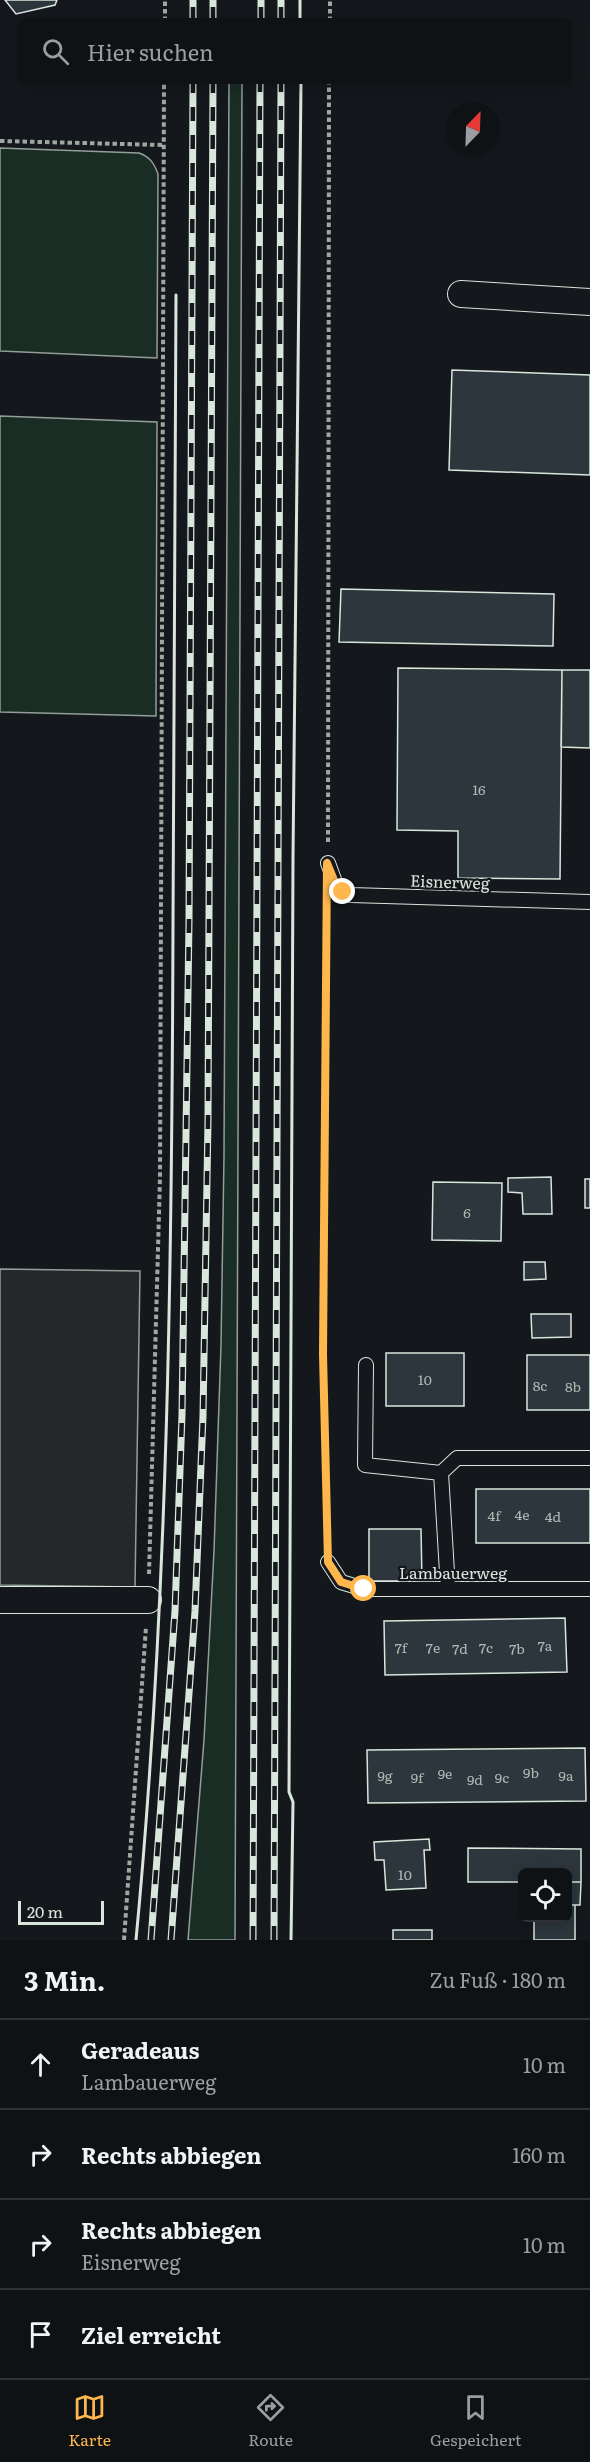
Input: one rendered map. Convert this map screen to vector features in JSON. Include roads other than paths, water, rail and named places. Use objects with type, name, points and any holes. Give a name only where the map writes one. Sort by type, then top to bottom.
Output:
[{"type":"street","points":[[461,294],[590,302]]},
{"type":"street","points":[[0,1600],[147,1600]]},
{"type":"lane","name":"Eisnerweg","points":[[327,863],[336,885],[351,895],[590,902]]},
{"type":"lane","points":[[366,1365],[365,1465],[441,1473],[457,1458],[590,1458]]},
{"type":"lane","points":[[441,1473],[447,1589]]},
{"type":"lane","name":"Lambauerweg","points":[[328,1562],[341,1582],[351,1587],[364,1589],[590,1589]]},
{"type":"railway","points":[[193,0],[193,18]]},
{"type":"railway","points":[[213,0],[213,18]]},
{"type":"railway","points":[[261,0],[261,18]]},
{"type":"railway","points":[[281,0],[281,18]]},
{"type":"railway","points":[[151,1940],[175,1611],[182,1415],[189,922],[193,84]]},
{"type":"railway","points":[[171,1940],[195,1611],[203,1416],[208,1121],[213,84]]},
{"type":"railway","points":[[253,1940],[260,84]]},
{"type":"railway","points":[[274,1940],[281,84]]}]
